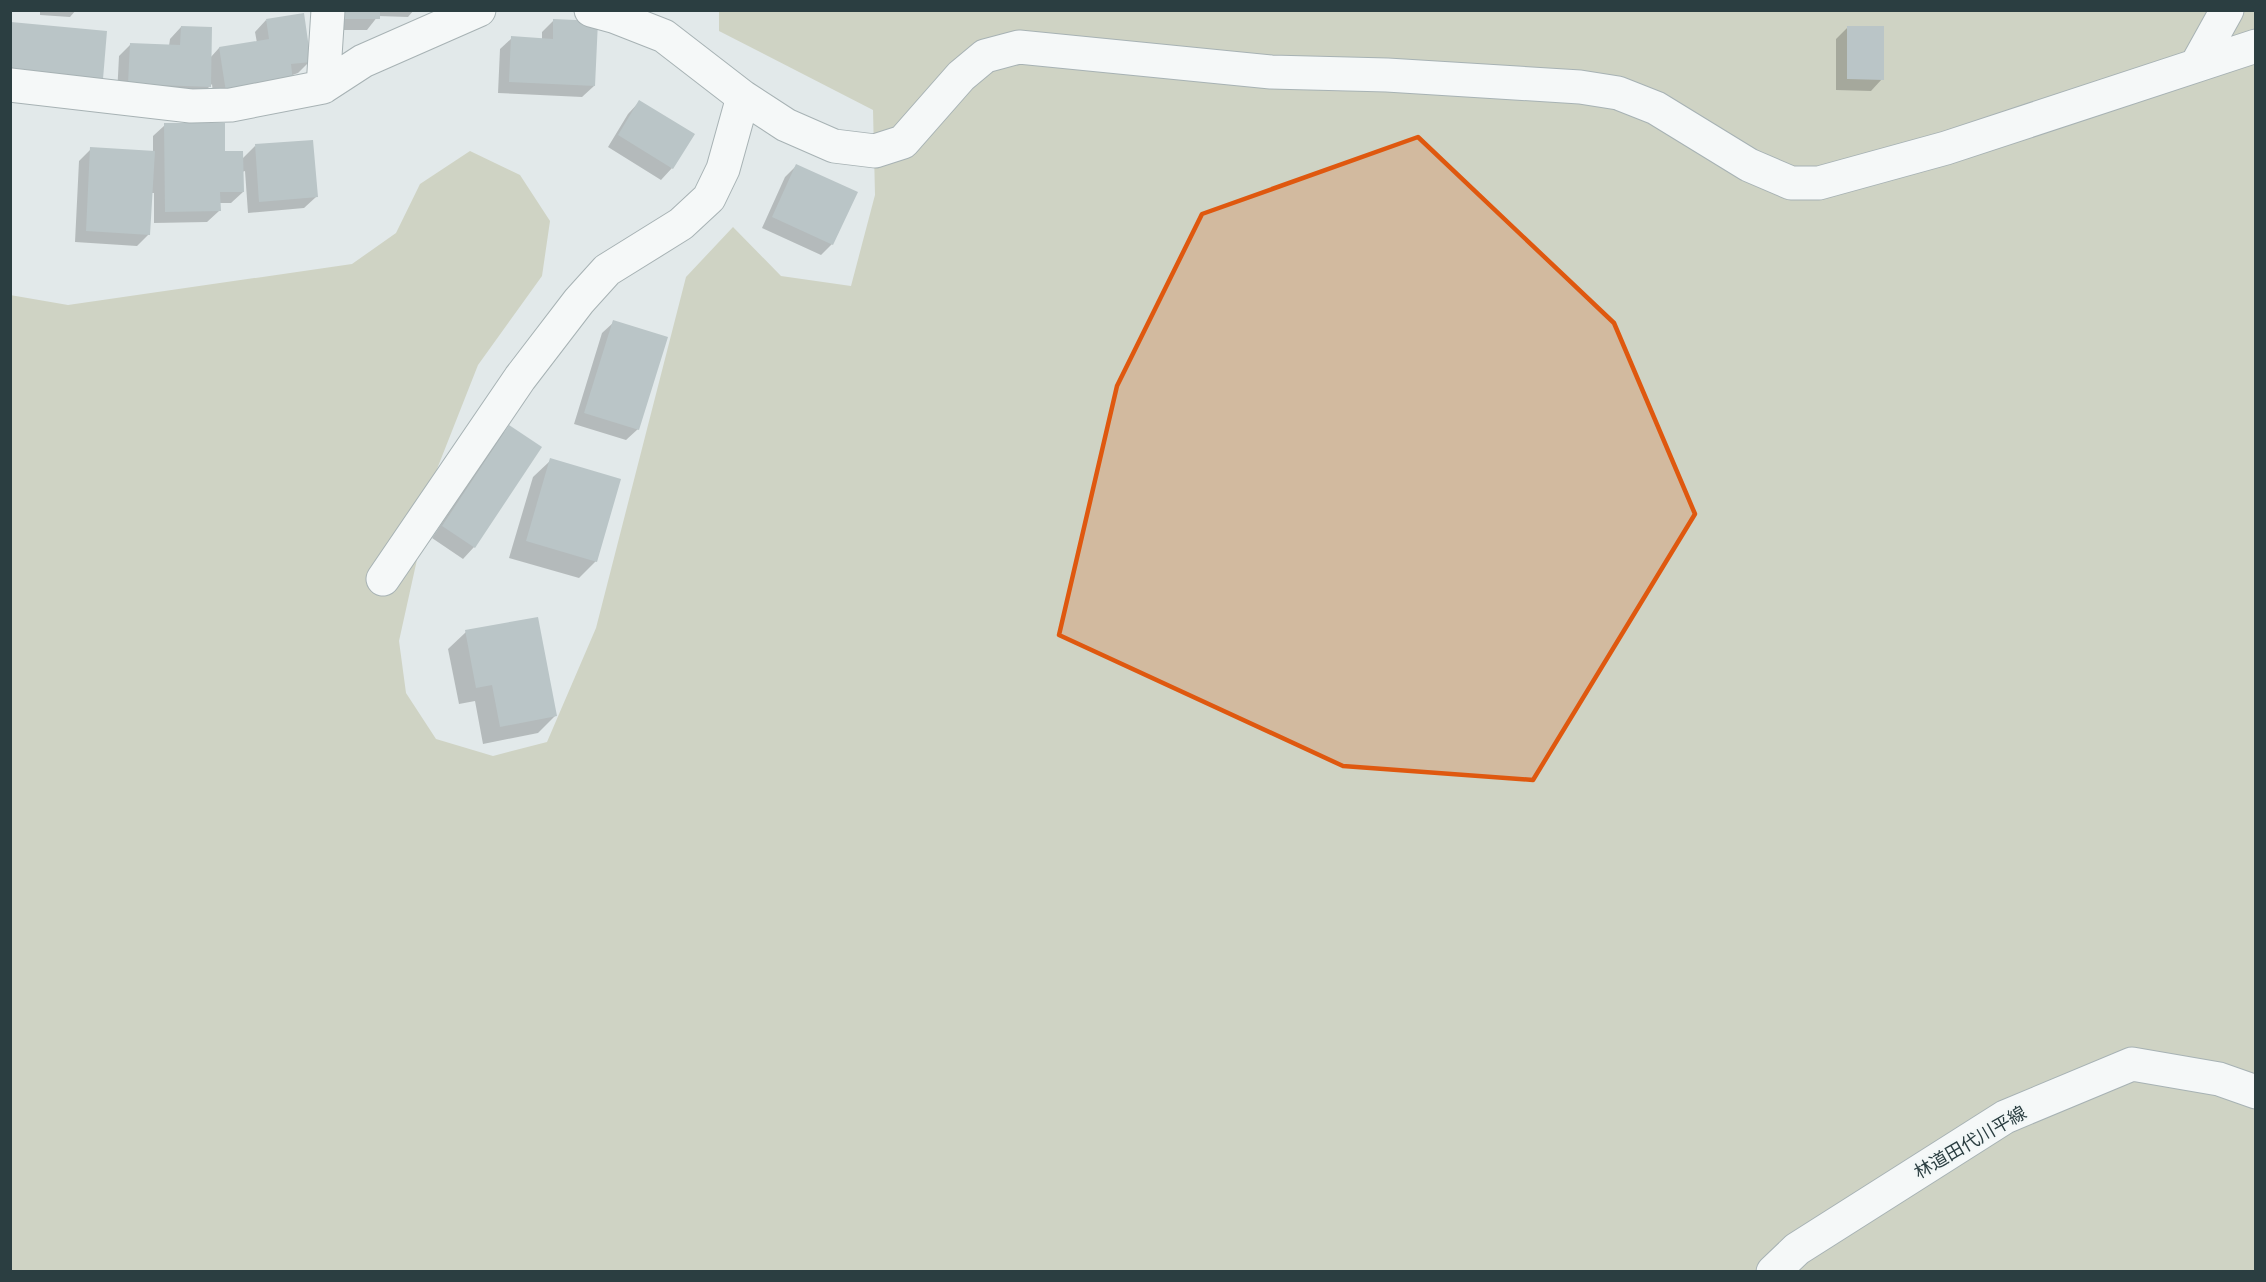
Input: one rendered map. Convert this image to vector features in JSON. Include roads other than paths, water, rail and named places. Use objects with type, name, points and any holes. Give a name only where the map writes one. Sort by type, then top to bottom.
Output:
[{"type":"street","points":[[323,87],[328,10]]},
{"type":"street","points":[[10,85],[191,106],[231,105],[323,87],[363,61],[479,10]]},
{"type":"street","points":[[2197,64],[2227,10]]},
{"type":"street","points":[[606,12],[664,36],[743,97],[786,125],[834,146],[875,151],[903,142],[961,76],[986,56],[1019,47],[1271,72],[1387,75],[1580,87],[1618,93],[1656,108],[1749,165],[1791,183],[1819,183],[1946,147],[2256,46]]},
{"type":"street","points":[[383,579],[519,378],[579,301],[607,270],[681,224],[709,198],[723,169],[743,97]]},
{"type":"street","name":"林道田代川平線","points":[[1773,1272],[1797,1249],[2005,1117],[2132,1064],[2219,1079],[2256,1092]]}]
